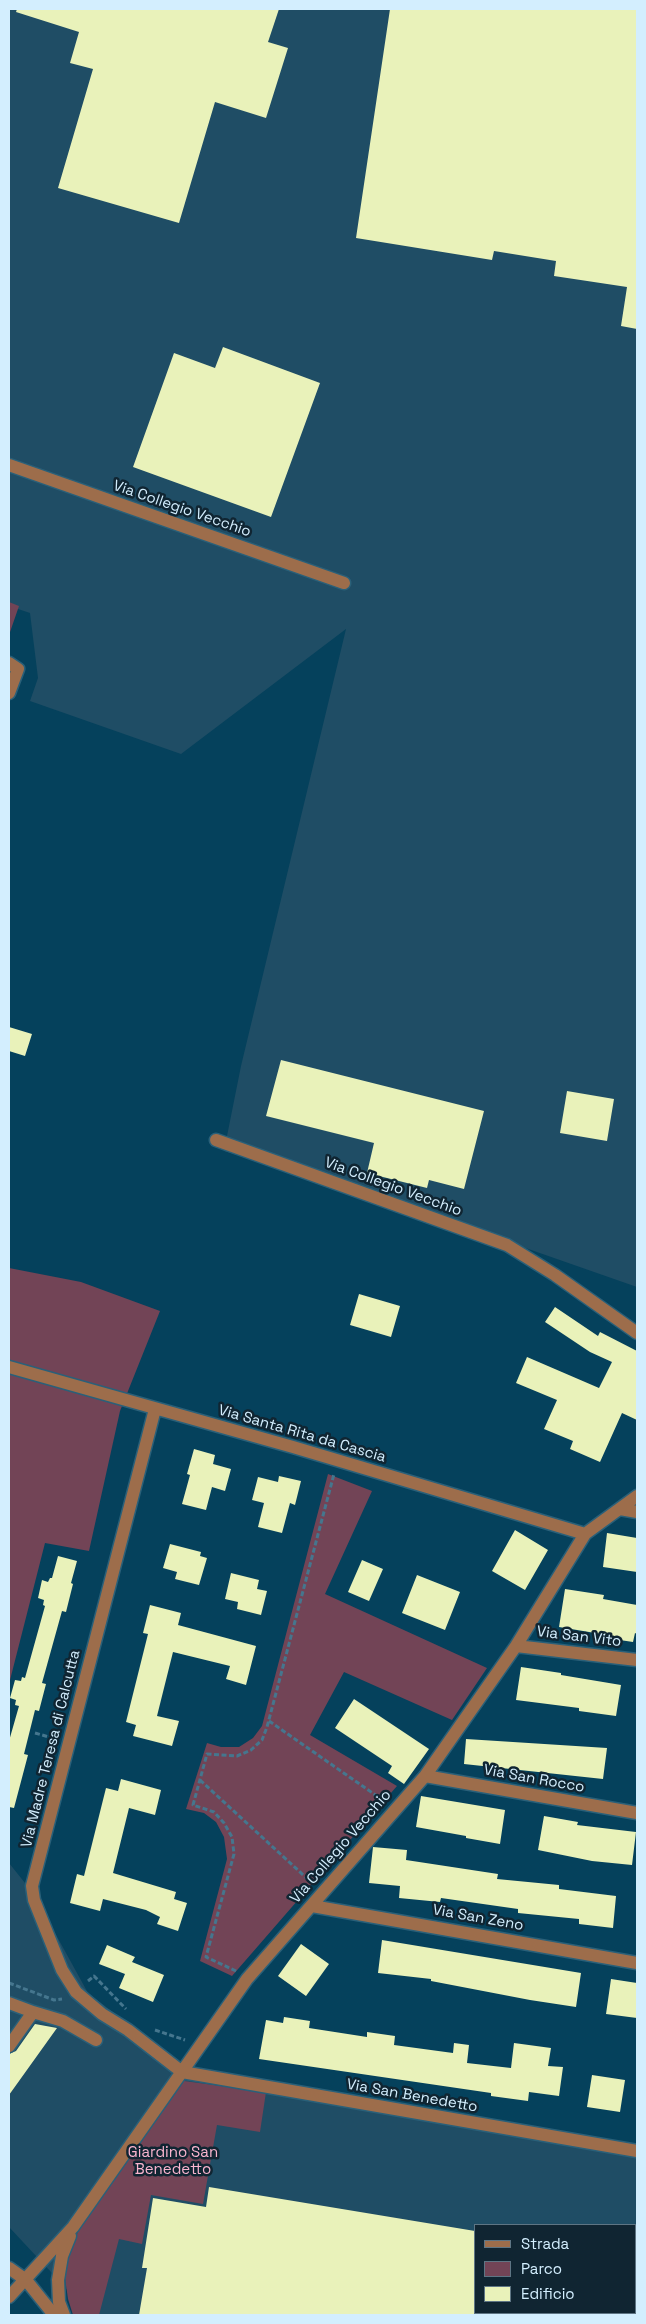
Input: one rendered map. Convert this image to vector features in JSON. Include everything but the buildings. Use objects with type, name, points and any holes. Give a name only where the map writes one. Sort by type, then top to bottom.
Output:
[{"type":"street","name":"Via Collegio Vecchio","points":[[9,465],[344,583]]},
{"type":"street","points":[[9,663],[18,669],[9,693]]},
{"type":"street","name":"Via Collegio Vecchio","points":[[216,1140],[506,1245],[555,1274],[637,1333]]},
{"type":"street","name":"Via Santa Rita da Cascia","points":[[9,1367],[337,1460],[585,1534]]},
{"type":"street","name":"Via Madre Teresa di Calcutta","points":[[156,1408],[32,1886],[34,1900],[62,1970],[76,1992],[102,2014],[128,2030],[182,2072]]},
{"type":"street","name":"Via Collegio Vecchio","points":[[9,2297],[74,2227],[247,1979],[425,1776],[516,1646],[585,1534],[637,1496]]},
{"type":"street","points":[[620,1509],[637,1512]]},
{"type":"street","name":"Via San Vito","points":[[516,1646],[637,1660]]},
{"type":"street","name":"Via San Rocco","points":[[425,1776],[637,1813]]},
{"type":"street","name":"Via San Zeno","points":[[312,1906],[637,1963]]},
{"type":"street","points":[[9,2003],[63,2022],[96,2040]]},
{"type":"street","points":[[9,2046],[33,2012]]},
{"type":"street","name":"Via San Benedetto","points":[[182,2072],[637,2151]]},
{"type":"street","name":"Via Collegio Vecchio","points":[[64,2315],[59,2302],[58,2280],[62,2256],[74,2227]]},
{"type":"street","points":[[9,2268],[26,2280],[54,2315]]},
{"type":"path","points":[[247,1979],[232,1968],[206,1957],[234,1854],[232,1837],[224,1823],[214,1812],[194,1805],[207,1754],[237,1756],[251,1750],[262,1740],[269,1721],[337,1460]]},
{"type":"path","points":[[269,1721],[388,1804],[393,1813]]},
{"type":"path","points":[[200,1780],[315,1886]]},
{"type":"shaded area","points":[[9,9],[637,9],[637,1287],[414,1209],[224,1151],[241,1066],[346,629],[181,754],[30,701],[38,678],[30,613],[9,606]]},
{"type":"shaded area","points":[[9,1863],[33,1893],[88,1993],[196,2076],[637,2150],[637,2315],[85,2315],[65,2287],[9,2227]]},
{"type":"green space","points":[[9,602],[19,606],[9,635]]},
{"type":"green space","points":[[9,1268],[81,1282],[160,1311],[120,1411],[89,1551],[45,1543],[9,1684]]},
{"type":"green space","points":[[328,1474],[372,1491],[325,1594],[487,1668],[452,1720],[344,1672],[310,1735],[397,1786],[232,1976],[200,1961],[227,1859],[224,1837],[216,1822],[204,1813],[186,1809],[207,1743],[221,1747],[239,1747],[253,1738],[262,1726]]},
{"type":"green space","name":"Giardino San Benedetto","points":[[184,2081],[266,2092],[260,2132],[217,2125],[203,2204],[151,2195],[142,2244],[119,2239],[99,2315],[73,2315],[68,2299],[65,2278],[66,2256],[80,2228]]}]
